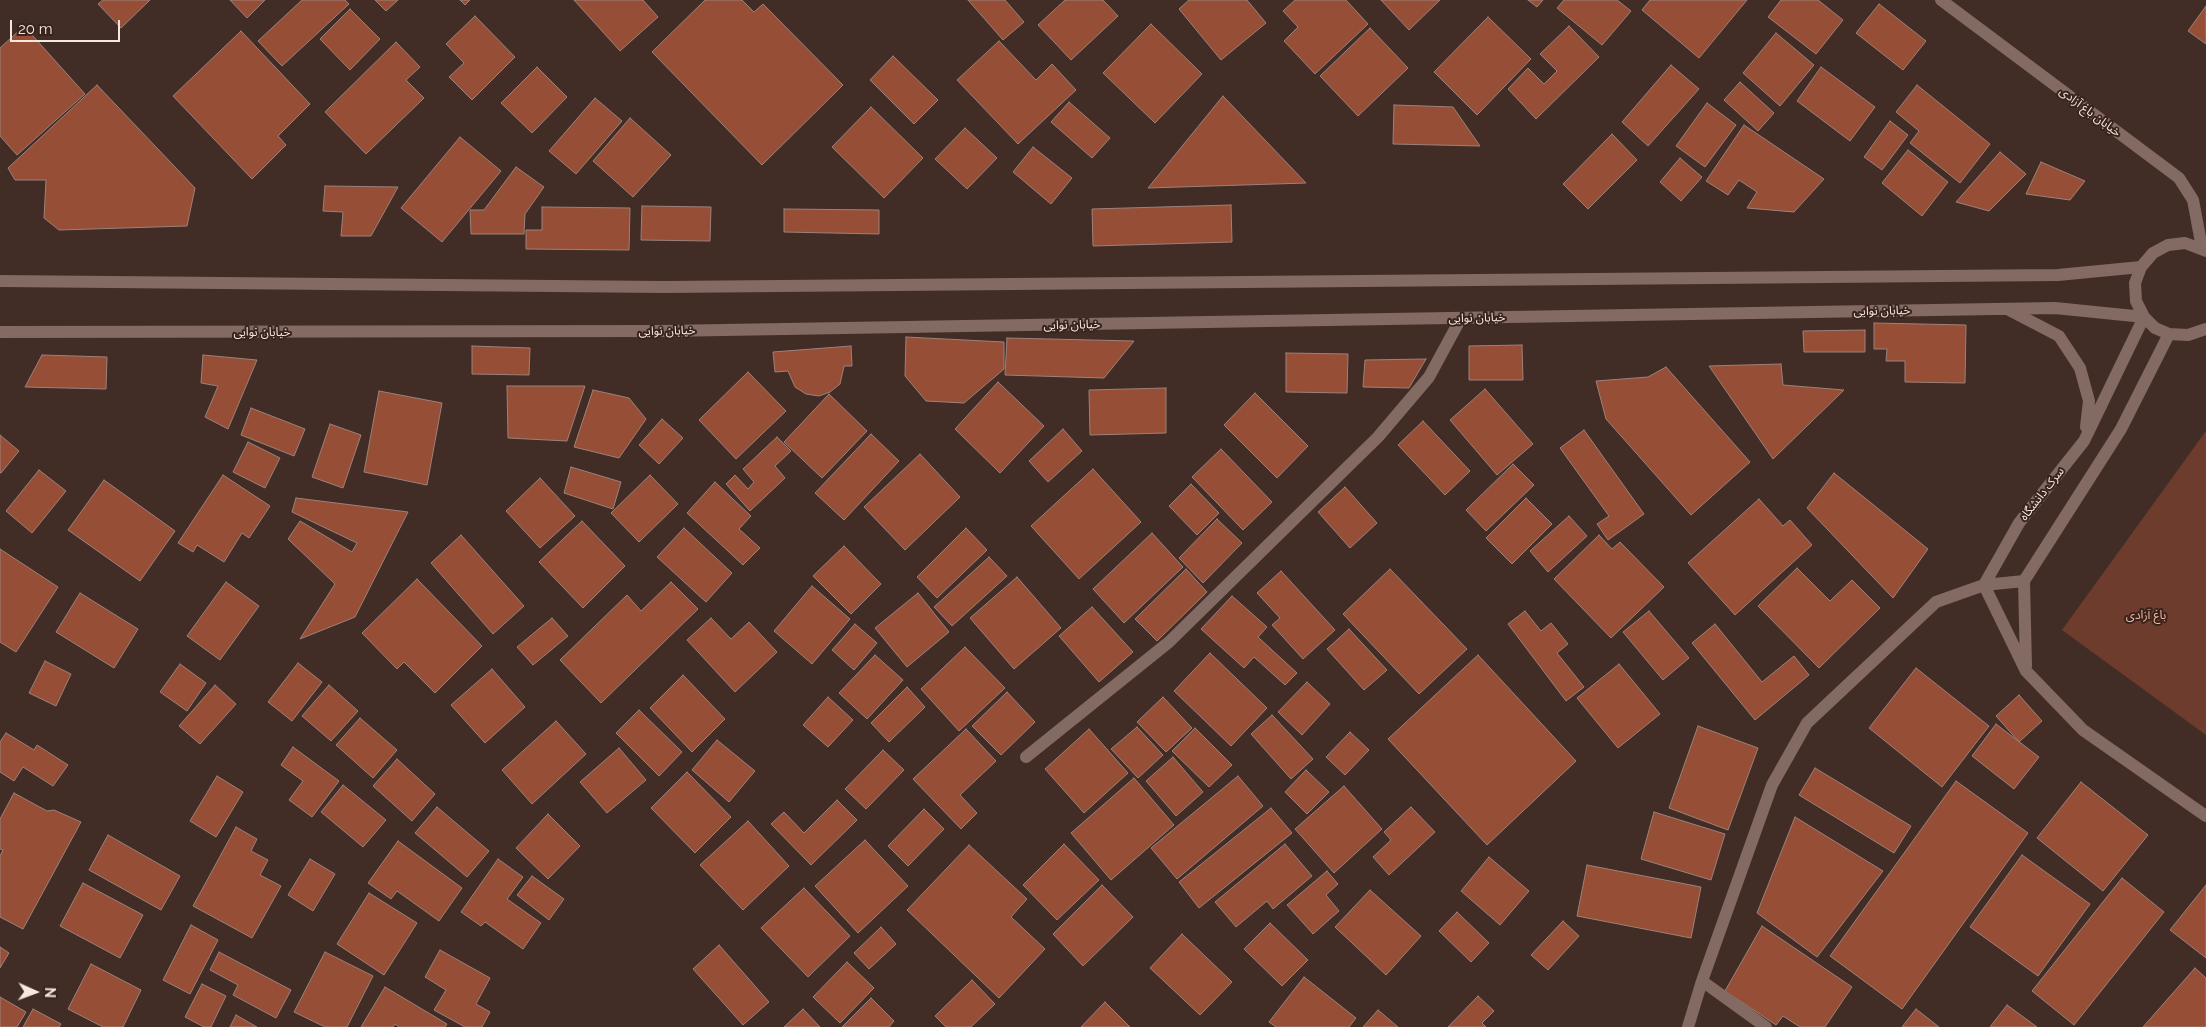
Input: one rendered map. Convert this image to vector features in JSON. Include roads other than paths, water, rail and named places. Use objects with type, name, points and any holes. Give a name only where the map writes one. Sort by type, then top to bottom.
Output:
[{"type":"street","name":"خیابان باغ آزادی","points":[[1941,0],[2179,178],[2193,200],[2204,250]]},
{"type":"street","points":[[2204,250],[2185,243],[2168,245],[2153,253],[2141,267],[2135,284],[2136,301],[2144,317],[2155,328],[2169,334],[2188,336],[2206,328]]},
{"type":"street","points":[[0,281],[674,287],[2058,275],[2141,267]]},
{"type":"street","name":"خیابان نوایی","points":[[0,332],[663,331],[2056,308],[2144,317]]},
{"type":"street","points":[[2007,309],[2059,336],[2080,368],[2089,401],[2084,441]]},
{"type":"street","name":"سرک دانشگاه","points":[[1984,585],[2019,523],[2084,441],[2144,317]]},
{"type":"street","points":[[1026,757],[1169,642],[1378,437],[1429,377],[1461,318]]},
{"type":"street","points":[[2026,671],[2024,581],[2121,429],[2169,334]]},
{"type":"street","points":[[1688,1027],[1702,981],[1772,785],[1807,723],[1936,602],[1984,585],[2024,581]]},
{"type":"street","points":[[1984,585],[2026,671],[2083,730],[2206,816]]},
{"type":"street","points":[[1702,981],[1766,1027]]},
{"type":"park label","name":"باغ آزادی","points":[[2146,615]]}]
